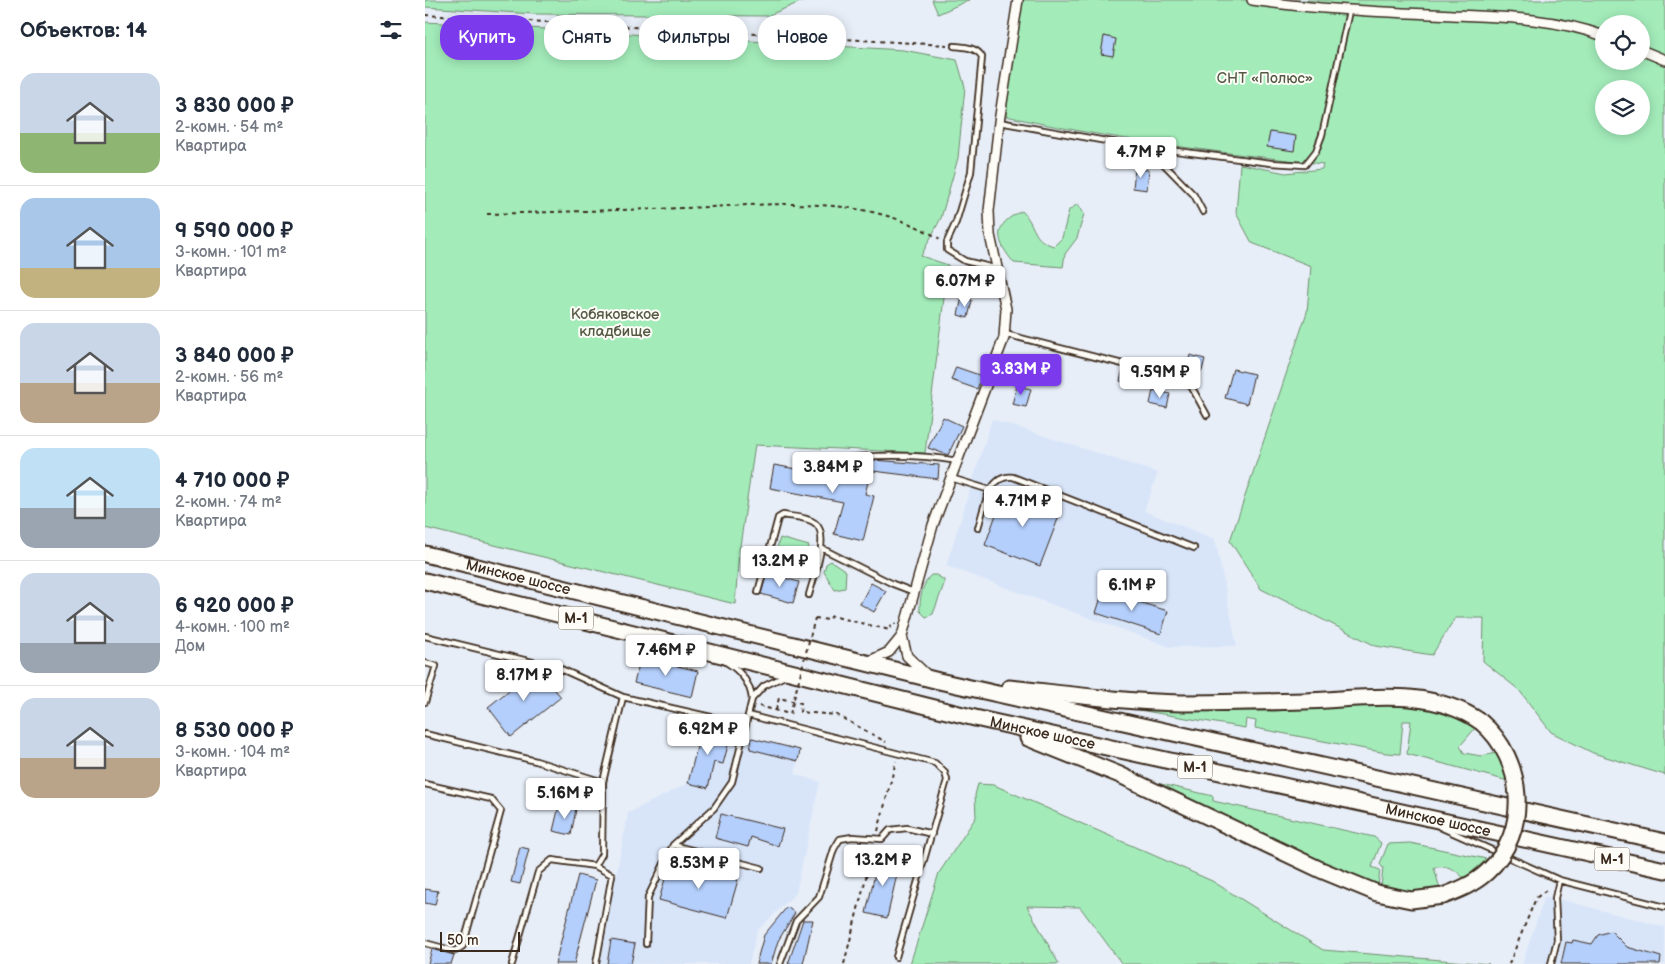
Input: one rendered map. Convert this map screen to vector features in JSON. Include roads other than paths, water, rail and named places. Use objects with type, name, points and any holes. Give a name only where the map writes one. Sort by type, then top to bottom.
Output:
[{"type":"highway","name":"Минское шоссе","points":[[425,554],[935,680],[1665,842]]},
{"type":"highway","name":"Минское шоссе","points":[[425,581],[975,718],[1665,870]]},
{"type":"highway","points":[[935,680],[1110,701],[1277,702],[1415,698],[1449,704],[1481,722],[1499,742],[1509,759],[1517,787],[1517,815],[1506,847],[1493,866],[1474,882],[1443,896],[1411,900],[1377,893],[1321,870],[1120,775],[975,718]]},
{"type":"street","points":[[864,663],[890,651],[902,636],[933,525],[1005,334],[1006,309],[990,235],[989,211],[999,122],[1018,0]]},
{"type":"street","points":[[1252,0],[1349,11],[1538,20],[1595,33]]},
{"type":"street","points":[[1650,54],[1665,60]]},
{"type":"street","points":[[902,636],[907,656],[935,680]]},
{"type":"lane","points":[[999,122],[1147,147],[1305,165],[1317,151],[1322,135],[1349,11]]},
{"type":"lane","points":[[954,46],[973,49],[979,52],[982,57],[971,172],[956,222],[947,242],[947,250],[965,261],[999,270]]},
{"type":"lane","points":[[1147,147],[1194,195],[1203,212]]},
{"type":"lane","points":[[1005,334],[1174,377],[1191,386],[1207,415]]},
{"type":"lane","points":[[821,461],[855,456],[941,458],[958,461]]},
{"type":"lane","points":[[978,528],[990,490],[997,480],[1004,476],[1013,477],[1194,548]]},
{"type":"lane","points":[[951,478],[990,490]]},
{"type":"lane","points":[[758,592],[780,516],[815,523],[823,537],[809,595]]},
{"type":"lane","points":[[821,548],[893,584],[914,592]]},
{"type":"lane","points":[[425,636],[561,669],[623,697],[746,725]]},
{"type":"lane","points":[[646,944],[648,897],[673,845],[714,808],[732,782],[752,702],[750,687],[739,671],[720,659],[697,649]]},
{"type":"lane","points":[[425,663],[436,666],[425,702]]},
{"type":"lane","points":[[752,702],[769,683],[796,674]]},
{"type":"lane","points":[[595,866],[602,854],[603,782],[623,697]]},
{"type":"lane","points":[[748,715],[940,766],[947,780],[896,957]]},
{"type":"lane","points":[[425,734],[536,761],[603,782]]},
{"type":"lane","points":[[425,784],[491,799],[501,811],[463,946],[455,951],[425,942]]},
{"type":"lane","points":[[1415,816],[1559,880],[1665,907]]},
{"type":"lane","points":[[780,964],[796,921],[819,897],[834,850],[840,839],[852,837],[882,839],[890,830],[907,828],[931,834]]},
{"type":"lane","points":[[673,845],[761,868]]},
{"type":"lane","points":[[512,964],[539,872],[552,860],[595,866],[612,874],[597,964]]},
{"type":"lane","points":[[1551,964],[1557,940],[1555,898],[1559,880]]},
{"type":"park label","name":"СНТ «Полюс»","points":[[1265,78]]},
{"type":"park label","name":"Кобяковское кладбище","points":[[615,322]]}]
